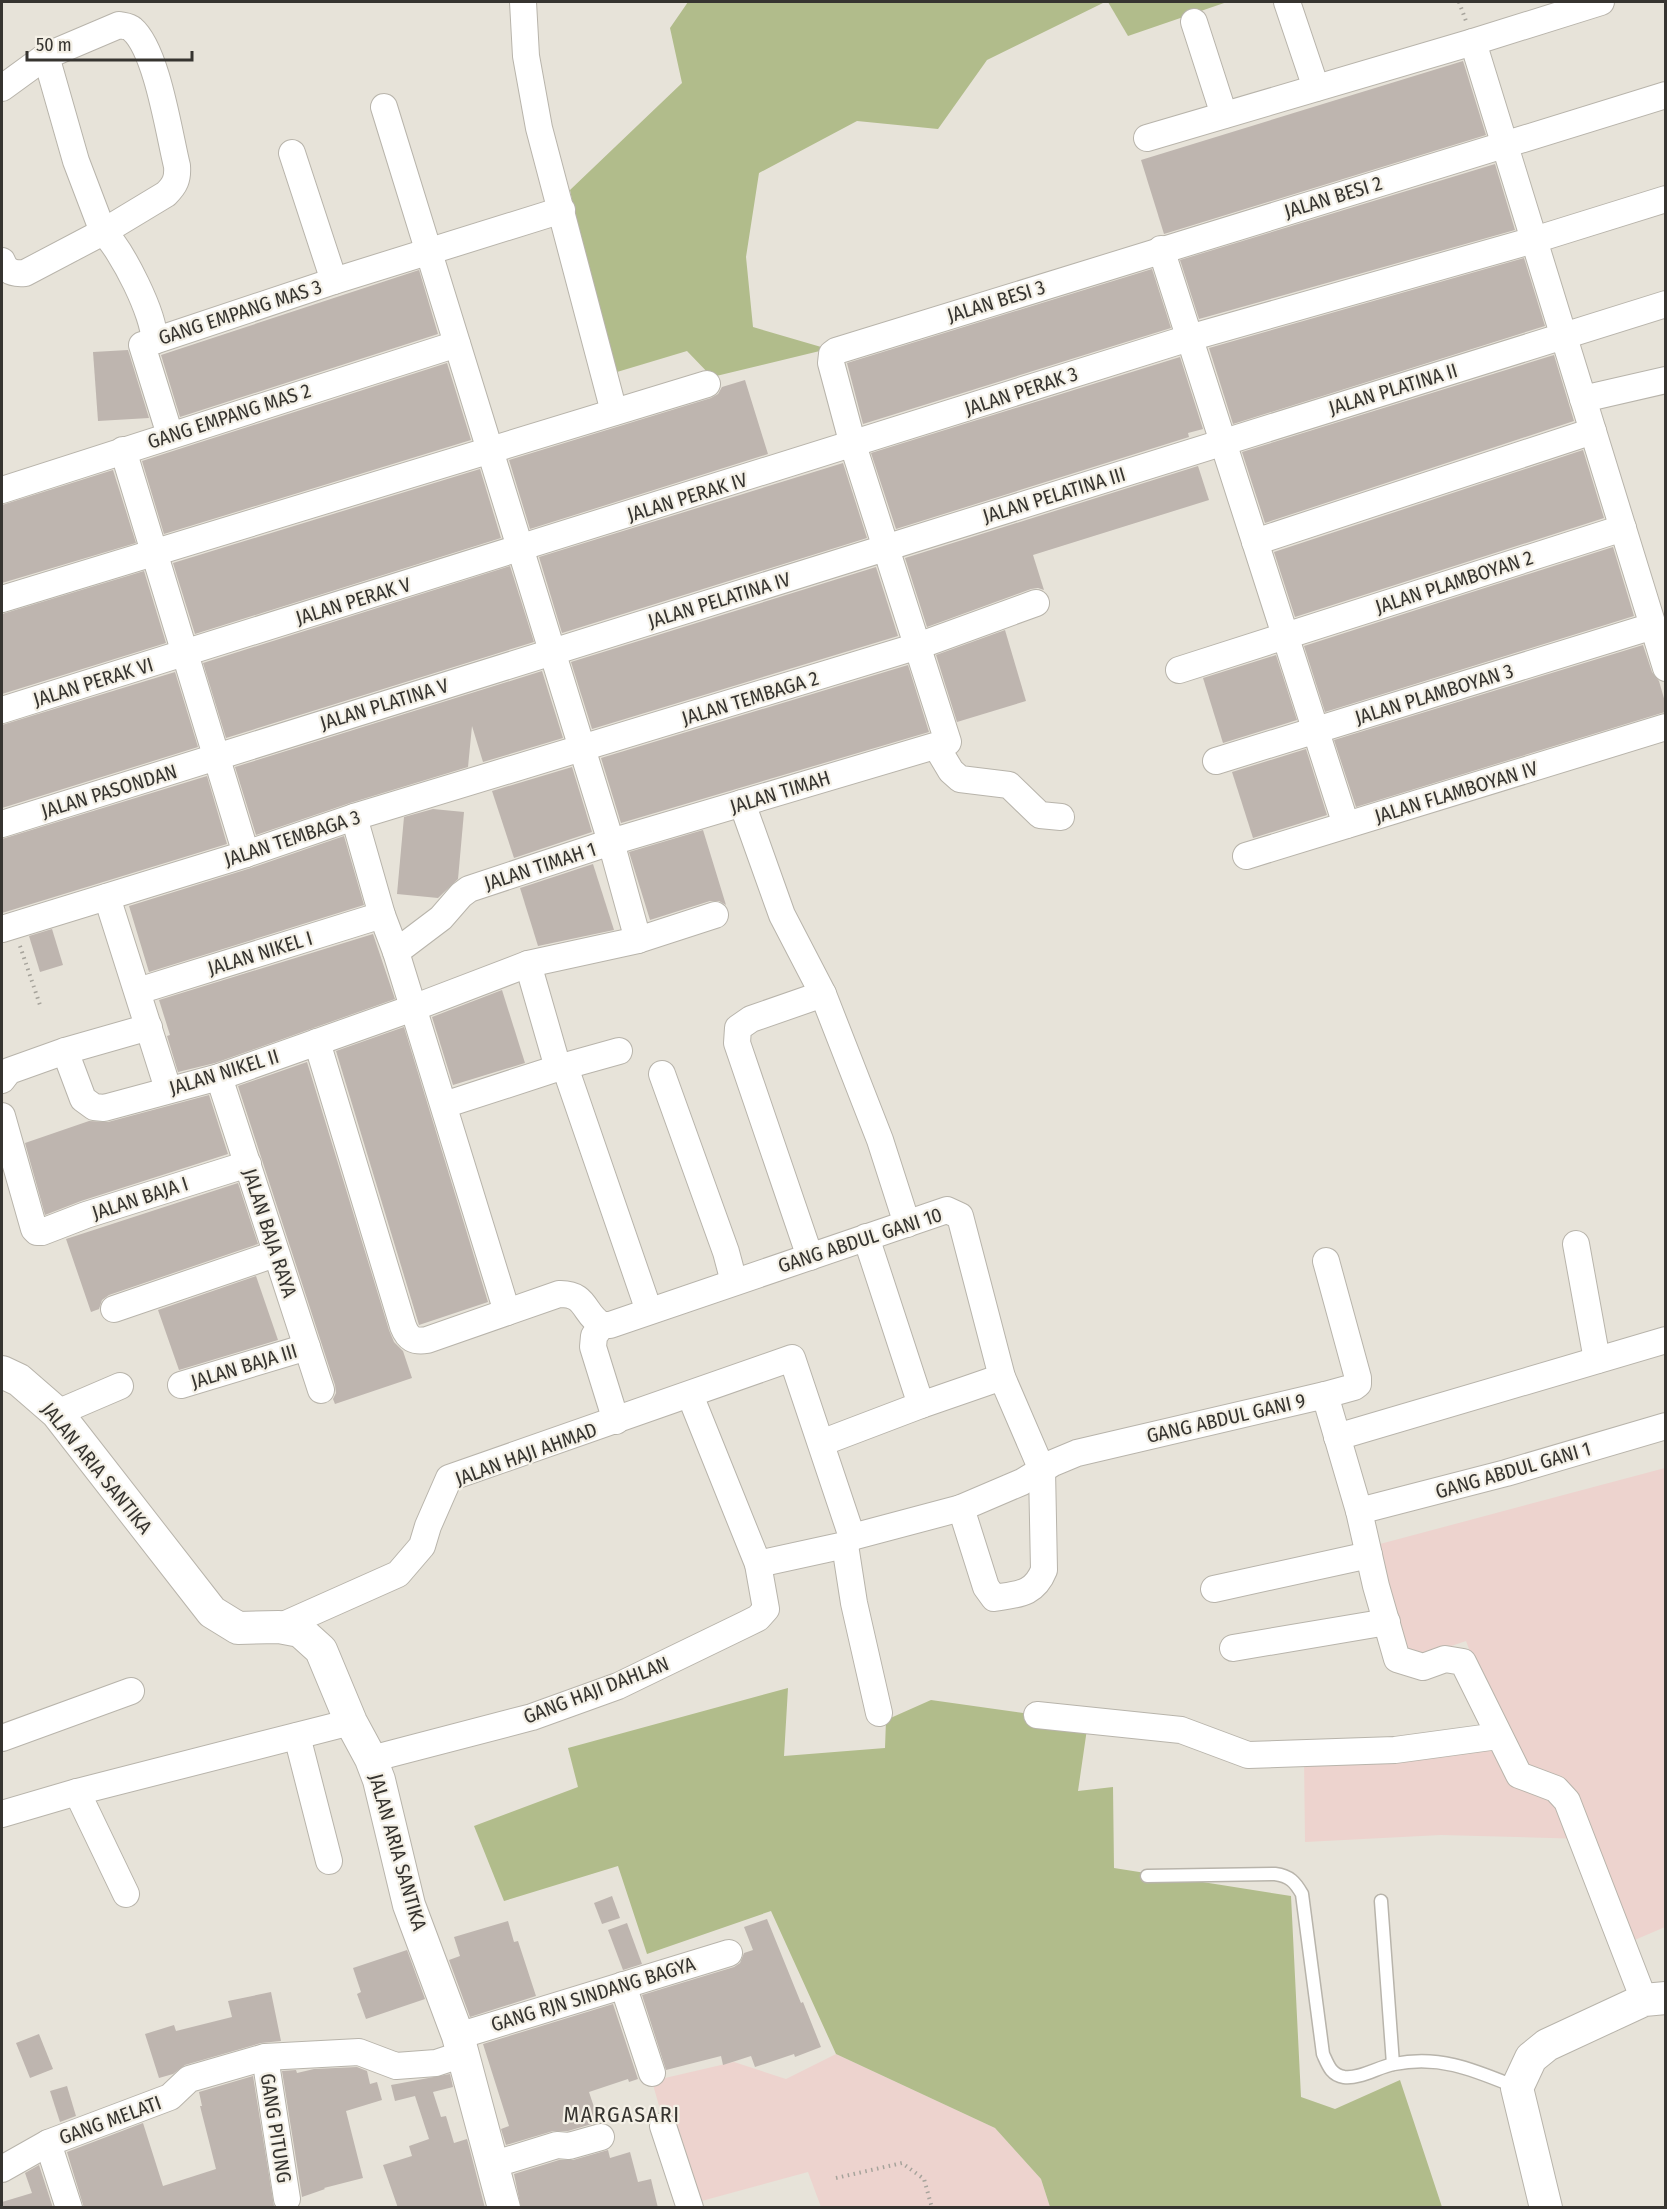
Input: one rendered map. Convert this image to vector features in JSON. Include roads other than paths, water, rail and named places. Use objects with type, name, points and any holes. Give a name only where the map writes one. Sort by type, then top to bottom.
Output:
[{"type":"street","points":[[523,2],[526,56],[539,128],[614,412]]},
{"type":"street","points":[[1287,2],[1316,88]]},
{"type":"street","points":[[1147,138],[1473,42],[1590,3]]},
{"type":"street","points":[[1194,22],[1224,116]]},
{"type":"street","points":[[2,88],[46,56],[119,25],[130,27],[138,35],[150,58],[178,176],[174,186],[166,194],[103,232],[25,273],[13,274],[4,267],[2,261]]},
{"type":"street","points":[[1473,42],[1665,668]]},
{"type":"street","points":[[46,56],[76,161],[103,232],[112,239],[144,304],[154,341]]},
{"type":"street","name":"JALAN BESI 2","points":[[1161,249],[1665,95]]},
{"type":"street","points":[[384,107],[611,842],[638,940]]},
{"type":"street","points":[[292,153],[334,281]]},
{"type":"street","name":"JALAN PERAK 3","points":[[853,445],[1189,338],[1534,240],[1665,199]]},
{"type":"street","name":"GANG EMPANG MAS 3","points":[[170,435],[141,345],[334,281],[562,210]]},
{"type":"street","points":[[1161,249],[1346,825]]},
{"type":"street","name":"JALAN BESI 3","points":[[853,445],[831,363],[832,354],[840,349],[1161,249]]},
{"type":"street","name":"JALAN PLATINA II","points":[[1223,442],[1665,304]]},
{"type":"street","name":"GANG EMPANG MAS 2","points":[[2,490],[457,344]]},
{"type":"street","points":[[1583,399],[1665,380]]},
{"type":"street","points":[[2,599],[707,384]]},
{"type":"street","points":[[1256,542],[1593,431]]},
{"type":"street","name":"JALAN PELATINA III","points":[[886,548],[1223,442]]},
{"type":"street","points":[[853,445],[918,646],[942,744],[951,771],[960,779],[1009,785],[1041,815],[1062,818]]},
{"type":"street","name":"JALAN PERAK IV","points":[[520,549],[853,445]]},
{"type":"street","points":[[123,450],[246,854]]},
{"type":"street","name":"JALAN PLAMBOYAN 2","points":[[1179,670],[1623,528]]},
{"type":"street","name":"JALAN PELATINA IV","points":[[552,652],[886,548]]},
{"type":"street","name":"JALAN PERAK V","points":[[185,653],[520,549]]},
{"type":"street","name":"JALAN TEMBAGA 2","points":[[582,750],[918,646],[1036,603]]},
{"type":"street","name":"JALAN PLAMBOYAN 3","points":[[1216,761],[1653,626]]},
{"type":"street","name":"JALAN PLATINA V","points":[[217,757],[552,652]]},
{"type":"street","name":"JALAN PERAK VI","points":[[2,710],[185,653]]},
{"type":"street","name":"JALAN FLAMBOYAN IV","points":[[1246,856],[1665,727]]},
{"type":"street","name":"JALAN TIMAH","points":[[611,842],[942,744]]},
{"type":"street","name":"JALAN TEMBAGA 3","points":[[7,927],[246,854],[354,817],[582,750]]},
{"type":"street","name":"JALAN PASONDAN","points":[[2,824],[217,757]]},
{"type":"street","points":[[742,803],[782,915],[823,994],[880,1140],[907,1224]]},
{"type":"street","points":[[354,817],[382,915],[396,952],[507,1312]]},
{"type":"street","name":"JALAN TIMAH 1","points":[[396,952],[441,918],[461,895],[470,890],[611,842]]},
{"type":"street","points":[[107,897],[168,1089]]},
{"type":"street","name":"JALAN NIKEL I","points":[[138,991],[382,915]]},
{"type":"street","name":"JALAN NIKEL II","points":[[64,1051],[83,1099],[94,1107],[104,1108],[219,1077],[413,1008],[528,964],[638,940],[715,915]]},
{"type":"street","points":[[528,964],[562,1067],[649,1311]]},
{"type":"street","points":[[810,1257],[736,1043],[736,1034],[738,1028],[751,1018],[823,994]]},
{"type":"street","points":[[2,1080],[9,1071],[64,1051],[149,1027]]},
{"type":"street","points":[[318,1042],[406,1334],[417,1341],[427,1340],[559,1294],[571,1294],[582,1301],[595,1320],[602,1324],[594,1336],[593,1347],[616,1421]]},
{"type":"street","points":[[444,1105],[619,1051]]},
{"type":"street","points":[[662,1074],[726,1252],[734,1282]]},
{"type":"street","name":"JALAN BAJA RAYA","points":[[219,1077],[321,1390]]},
{"type":"street","name":"JALAN BAJA I","points":[[2,1116],[34,1229],[37,1232],[248,1164]]},
{"type":"street","name":"GANG ABDUL GANI 10","points":[[602,1324],[610,1325],[947,1210],[960,1216],[1002,1377]]},
{"type":"street","points":[[866,1237],[921,1405]]},
{"type":"street","points":[[1576,1244],[1597,1360]]},
{"type":"street","points":[[114,1309],[275,1254]]},
{"type":"street","points":[[1325,1395],[1358,1384],[1326,1261]]},
{"type":"street","points":[[1337,1437],[1665,1340]]},
{"type":"street","name":"JALAN BAJA III","points":[[181,1385],[307,1347]]},
{"type":"street","name":"JALAN HAJI AHMAD","points":[[279,1627],[398,1574],[422,1546],[428,1526],[449,1478],[792,1358],[821,1443]]},
{"type":"street","name":"JALAN ARIA SANTIKA","points":[[2,1372],[19,1380],[57,1413],[212,1612],[238,1628],[279,1627],[300,1631],[321,1650],[351,1722],[371,1759],[379,1780],[409,1905],[461,2045],[504,2208]]},
{"type":"street","points":[[879,1713],[854,1603],[849,1541],[821,1443],[1002,1377],[1042,1470],[1044,1570],[1040,1581],[1024,1593],[994,1598],[986,1587],[961,1508]]},
{"type":"street","points":[[57,1413],[120,1386]]},
{"type":"street","points":[[690,1395],[758,1564]]},
{"type":"street","name":"GANG ABDUL GANI 9","points":[[758,1564],[849,1541],[961,1508],[1022,1482],[1077,1453],[1325,1395],[1359,1511],[1397,1659],[1423,1667],[1445,1659],[1463,1662],[1498,1736]]},
{"type":"street","name":"GANG ABDUL GANI 1","points":[[1359,1511],[1506,1473],[1665,1426]]},
{"type":"street","points":[[1214,1589],[1369,1555]]},
{"type":"street","name":"GANG HAJI DAHLAN","points":[[371,1759],[543,1713],[618,1686],[758,1618],[766,1609],[758,1564]]},
{"type":"street","points":[[1233,1648],[1386,1622]]},
{"type":"street","points":[[2,1738],[131,1691]]},
{"type":"street","points":[[1037,1715],[1181,1730],[1248,1755],[1395,1750],[1498,1736],[1519,1775],[1556,1789],[1567,1801],[1659,2002],[1547,2045],[1531,2058],[1517,2088],[1546,2208]]},
{"type":"street","points":[[2,1814],[77,1791],[351,1722]]},
{"type":"street","points":[[297,1736],[329,1861]]},
{"type":"street","points":[[77,1791],[126,1894]]},
{"type":"street","name":"GANG RJN SINDANG BAGYA","points":[[461,2045],[623,1985],[729,1953]]},
{"type":"street","points":[[623,1985],[652,2073]]},
{"type":"street","name":"GANG MELATI","points":[[2,2166],[48,2143],[170,2097],[176,2094],[189,2079],[265,2057],[359,2052],[396,2066],[436,2063],[461,2045]]},
{"type":"street","name":"GANG PITUNG","points":[[265,2057],[287,2199]]},
{"type":"street","points":[[663,2126],[690,2208]]},
{"type":"street","points":[[492,2165],[557,2145],[569,2146],[601,2137]]},
{"type":"street","points":[[48,2143],[69,2208]]},
{"type":"lane","points":[[1147,1876],[1275,1874],[1287,1876],[1295,1882],[1302,1894],[1323,2054],[1329,2068],[1337,2075],[1346,2077],[1393,2064],[1437,2061],[1457,2065],[1517,2088]]},
{"type":"lane","points":[[1382,1901],[1393,2064]]},
{"type":"district","name":"MARGASARI","points":[[622,2114]]}]
